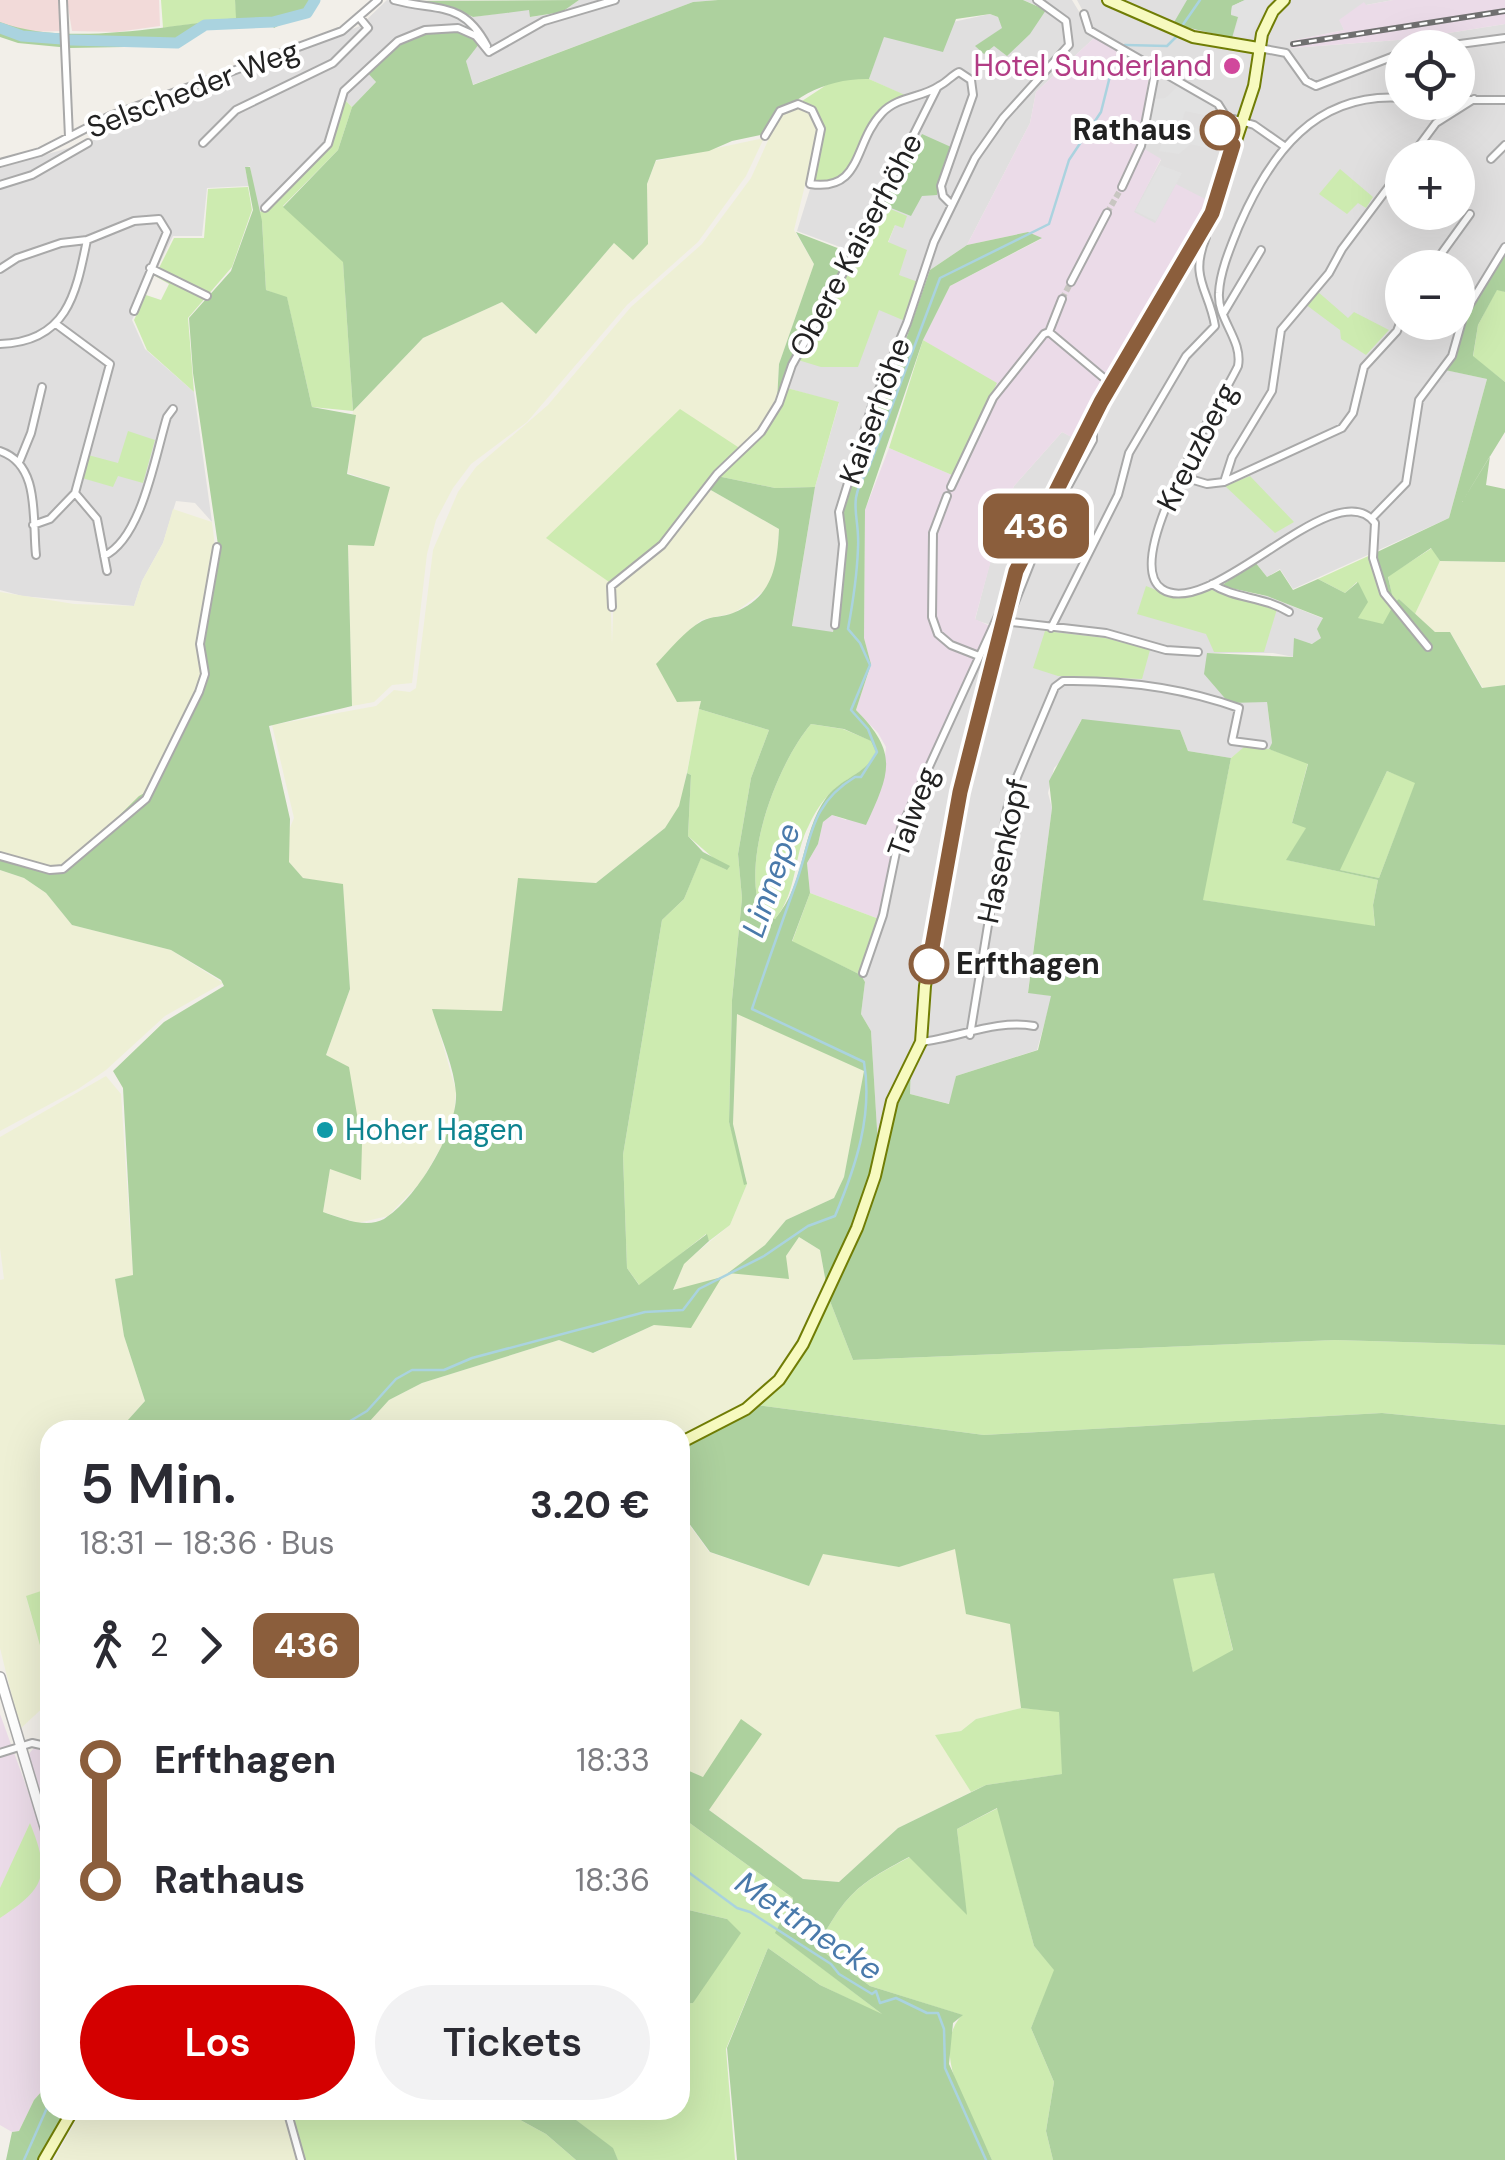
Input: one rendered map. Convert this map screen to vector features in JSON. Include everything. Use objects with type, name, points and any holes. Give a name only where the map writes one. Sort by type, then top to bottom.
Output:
[{"type":"main road","points":[[1108,0],[1193,37],[1258,48]]},
{"type":"main road","points":[[690,1438],[756,1402],[796,1356],[864,1211],[892,1101],[921,1042],[925,986],[960,792],[1025,549],[1111,384],[1219,197],[1233,145],[1234,120],[1254,86],[1258,48],[1266,23],[1284,0]]},
{"type":"main road","points":[[44,2160],[67,2120]]},
{"type":"street","points":[[63,0],[69,137]]},
{"type":"street","name":"Selscheder Weg","points":[[0,163],[40,152],[110,116],[342,31],[378,0]]},
{"type":"street","points":[[394,0],[434,4],[467,16],[477,26],[489,52]]},
{"type":"street","points":[[489,52],[544,21],[616,0]]},
{"type":"street","name":"Kaiserhöhe","points":[[835,626],[844,544],[839,512],[855,454],[952,204],[1003,118],[1067,49],[1070,32],[1066,21],[1037,0]]},
{"type":"street","points":[[1084,14],[1089,30],[1218,104],[1234,120],[1284,146],[1344,105],[1385,100]]},
{"type":"street","points":[[203,143],[236,110],[333,63],[368,28],[359,18]]},
{"type":"street","points":[[265,208],[328,144],[344,91],[398,41],[435,28],[458,28],[476,36],[489,52]]},
{"type":"street","points":[[1475,42],[1505,38]]},
{"type":"street","points":[[1258,48],[1286,53],[1306,81],[1316,86],[1385,60]]},
{"type":"street","points":[[1122,187],[1141,146],[1156,68]]},
{"type":"street","name":"Obere Kaiserhöhe","points":[[765,136],[780,110],[798,104],[812,110],[821,129],[810,184],[826,186],[840,182],[850,174],[880,114],[906,97],[937,88],[959,72],[968,76],[973,86],[955,146]]},
{"type":"street","name":"Obere Kaiserhöhe","points":[[612,607],[611,586],[650,556],[682,523],[717,474],[761,432],[779,404],[792,365],[841,280],[937,88]]},
{"type":"street","points":[[1475,99],[1504,98]]},
{"type":"street","points":[[1423,140],[1441,120]]},
{"type":"street","points":[[0,184],[32,175],[88,143]]},
{"type":"street","name":"Kaiserhöhe","points":[[952,204],[942,196],[941,186],[955,146]]},
{"type":"street","name":"Kreuzberg","points":[[1284,146],[1254,190],[1219,289],[1222,314],[1238,350],[1238,366],[1161,514],[1154,579],[1162,589],[1178,593],[1212,584],[1307,527],[1347,513],[1372,518]]},
{"type":"street","points":[[1491,159],[1505,146]]},
{"type":"street","points":[[1224,482],[1232,458],[1272,391],[1280,333],[1329,273],[1385,192]]},
{"type":"street","points":[[1070,282],[1107,213]]},
{"type":"street","points":[[0,268],[46,248],[87,240],[134,221],[159,219],[168,232],[134,311]]},
{"type":"street","points":[[1051,628],[1118,495],[1129,453],[1186,356],[1215,326],[1198,277],[1206,237],[1202,231]]},
{"type":"street","points":[[0,344],[31,340],[56,324],[73,298],[87,240]]},
{"type":"street","points":[[1428,648],[1384,593],[1373,563],[1376,527],[1372,518],[1406,483],[1419,400],[1452,356],[1468,308],[1505,247]]},
{"type":"street","points":[[1222,314],[1261,250]]},
{"type":"street","points":[[150,268],[207,296]]},
{"type":"street","points":[[979,656],[951,646],[938,634],[932,618],[933,533],[993,398],[1049,332],[1062,299]]},
{"type":"street","points":[[33,525],[50,519],[75,494],[110,364],[56,324]]},
{"type":"street","points":[[1049,332],[1111,384]]},
{"type":"street","points":[[1180,476],[1206,484],[1224,482],[1342,428],[1354,413],[1364,367],[1390,340]]},
{"type":"street","points":[[20,460],[32,433],[42,386]]},
{"type":"street","points":[[104,556],[125,542],[134,524],[167,417],[173,410]]},
{"type":"street","points":[[0,451],[20,460],[31,486],[36,556]]},
{"type":"street","points":[[75,494],[98,519],[107,571]]},
{"type":"street","points":[[0,856],[50,870],[62,869],[146,799],[205,674],[200,644],[217,547]]},
{"type":"street","points":[[1212,584],[1227,592],[1266,599],[1289,612]]},
{"type":"street","name":"Talweg","points":[[864,973],[883,915],[901,828],[998,616],[1004,617]]},
{"type":"street","points":[[1004,617],[1051,628],[1106,632],[1166,650],[1198,652]]},
{"type":"street","name":"Hasenkopf","points":[[970,1035],[1008,810],[1054,687],[1063,681],[1131,682],[1196,693],[1239,708],[1232,741],[1262,745]]},
{"type":"street","points":[[921,1042],[970,1035],[1003,1024],[1034,1026]]},
{"type":"street","points":[[0,1678],[40,1813]]},
{"type":"street","points":[[0,1753],[32,1743],[40,1745]]},
{"type":"street","points":[[290,2120],[301,2160]]},
{"type":"shaded area","points":[[0,0],[60,0],[64,31],[26,32],[0,22]]},
{"type":"shaded area","points":[[67,0],[159,0],[160,26],[117,32],[72,31]]},
{"type":"shaded area","points":[[387,0],[473,17],[529,9],[531,17],[562,12],[579,0],[718,0],[693,2],[472,85],[466,61],[367,71],[376,82],[352,107],[344,99],[321,150],[258,214],[250,166],[245,168],[249,186],[207,188],[202,236],[173,236],[132,320],[145,349],[194,392],[212,522],[195,503],[176,501],[163,543],[142,581],[134,606],[22,596],[0,590],[0,168],[92,141],[120,118],[360,26]]},
{"type":"shaded area","points":[[1023,0],[1072,0],[1083,18],[1084,31],[1094,38],[1036,92],[1030,123],[967,245],[930,270],[886,397],[875,410],[842,512],[845,544],[833,633],[792,627],[815,487],[839,403],[787,388],[794,365],[847,269],[799,360],[879,309],[905,320],[888,243],[895,225],[881,205],[856,253],[797,231],[811,186],[825,188],[847,180],[881,116],[908,97],[869,79],[883,37],[990,14],[998,17],[1003,29],[993,45],[1045,9]]},
{"type":"shaded area","points":[[1077,0],[1393,0],[1366,5],[1340,20],[1344,30],[1291,41],[1292,48],[1385,41],[1385,120],[1475,120],[1475,30],[1467,30],[1505,24],[1505,244],[1475,296],[1475,250],[1385,250],[1385,340],[1457,340],[1446,370],[1487,379],[1449,518],[1293,589],[1280,569],[1267,577],[1256,563],[1222,582],[1225,590],[1267,596],[1324,619],[1321,638],[1313,644],[1294,639],[1294,657],[1273,653],[1207,653],[1267,702],[1272,744],[1269,749],[1245,747],[1231,758],[1188,751],[1180,730],[1081,720],[1062,760],[1054,768],[1048,793],[1052,808],[1028,992],[1052,996],[1037,1050],[956,1076],[950,1104],[910,1094],[911,1071],[878,1145],[871,1031],[861,1014],[865,982],[861,975],[902,828],[994,626],[975,620],[994,547],[991,545],[1014,486],[1062,432],[1082,442],[1215,215],[1241,129],[1249,128],[1275,143],[1283,139],[1237,113],[1211,202],[1155,224],[1133,212],[1161,160],[1142,149],[1159,66],[1093,30]]},
{"type":"shaded area","points":[[1245,0],[1272,0],[1248,37],[1233,38],[1239,17],[1231,14],[1232,6]]},
{"type":"shaded area","points":[[1393,0],[1505,0],[1505,24],[1467,30],[1385,30],[1385,41],[1291,48],[1291,41],[1344,30],[1339,20],[1364,2],[1366,5]]},
{"type":"shaded area","points":[[1094,38],[1143,66],[1149,76],[1138,145],[1161,159],[1134,212],[1155,223],[1176,184],[1211,202],[1077,440],[1062,432],[1014,486],[991,544],[995,546],[975,619],[990,626],[902,828],[879,919],[810,893],[807,863],[818,844],[823,822],[832,815],[846,820],[883,775],[886,747],[856,710],[871,664],[864,638],[865,510],[889,448],[952,475],[995,384],[923,340],[950,286],[1041,239],[1028,232],[967,245],[1030,123],[1036,92]]},
{"type":"shaded area","points":[[1180,84],[1216,107],[1214,117],[1185,111],[1182,122],[1206,133],[1210,149],[1191,144],[1179,154],[1159,151],[1164,136],[1149,119],[1154,99],[1165,98]]},
{"type":"shaded area","points":[[1160,165],[1182,173],[1156,221],[1135,211]]},
{"type":"shaded area","points":[[0,1714],[40,1824],[40,2093],[19,2131],[12,2132],[0,2125]]},
{"type":"shaded area","points":[[34,1748],[40,1750],[40,1800],[27,1756]]},
{"type":"green space","points":[[161,0],[235,0],[237,18],[163,28]]},
{"type":"green space","points":[[235,0],[314,0],[308,10],[274,28],[271,24],[207,28],[179,46],[70,48],[18,43],[0,37],[0,22],[26,29],[85,34],[236,18]]},
{"type":"green space","points":[[579,0],[562,12],[530,17],[529,10],[473,17],[451,7],[402,1]]},
{"type":"green space","points":[[1023,0],[1046,10],[1030,34],[1007,56],[994,46],[984,54],[975,46],[1002,28],[998,17],[990,14],[956,19],[943,52],[884,37],[869,79],[838,82],[809,93],[784,110],[765,134],[709,151],[656,160],[647,184],[648,244],[633,260],[614,243],[536,334],[502,302],[423,338],[353,411],[343,262],[283,207],[338,150],[352,107],[376,82],[366,71],[421,34],[452,29],[466,33],[479,44],[466,61],[473,85],[693,2]]},
{"type":"green space","points":[[1187,0],[1245,0],[1232,6],[1231,15],[1238,17],[1232,38],[1173,24]]},
{"type":"green space","points":[[837,78],[869,79],[905,95],[883,111],[839,181],[812,183],[822,121],[816,111],[799,103]]},
{"type":"green space","points":[[343,98],[352,107],[338,150],[283,206],[343,261],[353,411],[312,407],[287,298],[266,290],[262,221],[257,215],[328,146]]},
{"type":"green space","points":[[799,107],[813,112],[820,124],[794,230],[814,264],[779,364],[777,401],[763,427],[610,586],[612,644],[614,590],[670,538],[709,489],[779,529],[777,570],[764,591],[734,613],[701,620],[656,664],[701,701],[680,806],[665,828],[596,883],[519,879],[502,1012],[433,1010],[456,1091],[453,1126],[421,1182],[388,1216],[358,1223],[323,1212],[330,1168],[360,1179],[326,1055],[350,989],[343,885],[303,878],[289,862],[289,830],[294,818],[272,725],[376,706],[394,690],[410,692],[416,688],[433,550],[458,492],[476,467],[548,405],[631,307],[702,244],[751,178],[781,112]]},
{"type":"green space","points":[[922,134],[951,147],[937,195],[922,196],[911,216],[881,204]]},
{"type":"green space","points":[[764,138],[746,176],[698,242],[627,305],[527,422],[471,464],[453,488],[436,520],[427,554],[412,683],[392,685],[374,702],[352,706],[348,544],[390,487],[348,473],[353,411],[423,338],[502,302],[536,333],[615,242],[648,244],[647,184],[656,161]]},
{"type":"green space","points":[[245,167],[250,167],[262,221],[266,290],[287,297],[312,407],[356,415],[347,474],[390,487],[374,546],[348,545],[352,706],[269,726],[290,819],[289,862],[303,878],[343,884],[350,989],[326,1055],[349,1067],[362,1144],[361,1180],[330,1169],[323,1212],[362,1223],[384,1219],[409,1196],[433,1163],[450,1126],[456,1093],[432,1009],[502,1011],[518,878],[596,883],[665,828],[679,806],[687,773],[691,775],[688,836],[703,852],[730,866],[727,870],[701,858],[684,899],[662,920],[623,1155],[627,1268],[639,1285],[707,1234],[709,1241],[684,1264],[673,1290],[722,1277],[691,1328],[654,1325],[593,1353],[559,1340],[422,1383],[389,1400],[371,1420],[128,1420],[145,1401],[124,1336],[115,1279],[133,1275],[123,1088],[113,1071],[164,1022],[224,986],[221,980],[171,950],[72,925],[46,893],[24,878],[0,870],[0,858],[63,871],[139,796],[157,786],[201,692],[203,644],[218,545],[193,373],[189,318],[231,271],[253,210]]},
{"type":"green space","points":[[1340,169],[1373,197],[1366,208],[1358,203],[1347,214],[1319,194]]},
{"type":"green space","points":[[248,187],[252,210],[232,267],[188,318],[194,392],[147,350],[134,320],[146,295],[161,300],[169,284],[155,276],[174,238],[204,238],[208,189]]},
{"type":"green space","points":[[881,205],[907,216],[903,228],[895,225],[888,242],[907,250],[899,275],[918,282],[905,321],[879,310],[858,367],[821,367],[798,360],[855,261]]},
{"type":"green space","points":[[796,232],[853,254],[777,401],[779,364],[814,264]]},
{"type":"green space","points":[[1028,232],[1042,238],[950,286],[923,340],[865,510],[864,638],[871,664],[856,710],[879,739],[886,764],[885,777],[866,825],[832,815],[823,822],[818,844],[807,863],[810,893],[792,941],[861,975],[865,982],[861,1014],[871,1031],[878,1145],[857,1216],[826,1283],[820,1250],[799,1237],[786,1256],[789,1279],[728,1273],[765,1245],[786,1220],[834,1198],[844,1177],[864,1071],[737,1014],[733,1124],[747,1184],[744,1185],[729,1122],[732,1000],[742,898],[738,854],[751,778],[769,730],[699,709],[701,701],[677,702],[656,664],[696,625],[733,613],[757,598],[774,568],[779,529],[709,489],[717,476],[775,488],[815,487],[792,626],[833,632],[846,544],[842,512],[875,410],[886,397],[930,270],[967,245]],"holes":[[[811,724],[844,729],[871,741],[876,752],[866,766],[826,798],[811,827],[785,905],[775,919],[762,915],[755,869],[759,842],[785,764]]]},
{"type":"green space","points":[[1505,248],[1505,292],[1497,290],[1478,325],[1473,356],[1505,382],[1505,432],[1490,457],[1486,485],[1505,489],[1505,562],[1440,561],[1431,548],[1388,577],[1394,603],[1399,599],[1435,632],[1450,632],[1482,688],[1505,685],[1505,1345],[1335,1340],[853,1360],[828,1296],[911,1068],[910,1094],[949,1104],[956,1076],[1038,1050],[1051,996],[1028,993],[1052,808],[1049,781],[1082,719],[1180,730],[1188,751],[1231,758],[1203,900],[1375,926],[1373,905],[1378,880],[1286,860],[1306,828],[1292,823],[1308,764],[1269,749],[1272,743],[1267,702],[1229,703],[1204,674],[1207,653],[1293,657],[1294,638],[1312,644],[1321,638],[1317,629],[1323,618],[1267,596],[1221,586],[1255,562],[1267,577],[1280,570],[1293,590],[1318,579],[1345,593],[1358,582],[1368,602],[1358,618],[1383,624],[1394,604],[1377,574],[1375,553],[1449,518],[1487,379],[1445,370],[1456,340],[1475,340],[1475,296]],"holes":[[[1387,771],[1415,783],[1379,878],[1340,870]]]},
{"type":"green space","points":[[1497,289],[1505,292],[1505,382],[1473,357],[1478,325]]},
{"type":"green space","points":[[1317,291],[1348,318],[1354,312],[1385,328],[1385,334],[1366,355],[1341,339],[1340,330],[1305,304]]},
{"type":"green space","points":[[923,340],[997,383],[952,475],[889,448]]},
{"type":"green space","points":[[787,388],[839,402],[815,487],[775,488],[717,476],[762,434]]},
{"type":"green space","points":[[680,409],[741,449],[671,533],[612,584],[546,538]]},
{"type":"green space","points":[[128,431],[155,440],[143,483],[118,476],[113,487],[82,478],[88,455],[118,463]]},
{"type":"green space","points":[[1250,476],[1294,522],[1275,533],[1225,486]]},
{"type":"green space","points":[[173,509],[212,522],[215,547],[203,674],[150,788],[63,868],[51,869],[0,855],[0,592],[74,604],[134,606],[142,581],[163,543]]},
{"type":"green space","points":[[1432,548],[1440,561],[1415,614],[1399,599],[1383,625],[1357,618],[1357,582],[1345,593],[1318,579],[1375,553],[1393,600],[1388,576]]},
{"type":"green space","points":[[1440,561],[1505,562],[1505,685],[1483,688],[1450,632],[1435,632],[1415,614]]},
{"type":"green space","points":[[1146,586],[1174,597],[1211,589],[1277,609],[1264,652],[1214,652],[1206,634],[1137,614]]},
{"type":"green space","points":[[1045,631],[1106,638],[1150,650],[1142,679],[1058,676],[1033,668]]},
{"type":"green space","points":[[699,709],[769,730],[751,778],[738,854],[742,898],[732,1000],[729,1122],[747,1184],[730,1225],[709,1241],[706,1234],[640,1286],[627,1268],[623,1155],[662,920],[684,899],[701,857],[727,870],[688,836],[691,775],[687,773]]},
{"type":"green space","points":[[811,724],[843,729],[872,741],[876,752],[862,770],[831,792],[816,812],[804,837],[788,897],[775,919],[762,915],[756,893],[759,842],[785,764]]},
{"type":"green space","points":[[1244,747],[1269,749],[1308,763],[1292,823],[1307,827],[1287,860],[1378,880],[1373,905],[1375,927],[1202,900],[1231,758]]},
{"type":"green space","points":[[1387,771],[1416,782],[1379,878],[1339,870]]},
{"type":"green space","points":[[0,870],[24,878],[46,893],[72,925],[171,950],[223,983],[165,1016],[106,1070],[78,1089],[0,1131]]},
{"type":"green space","points":[[810,893],[879,919],[861,975],[792,942]]},
{"type":"green space","points":[[736,1013],[865,1071],[844,1177],[834,1198],[786,1220],[765,1245],[729,1273],[786,1256],[799,1237],[820,1250],[826,1283],[804,1334],[775,1379],[746,1406],[690,1435],[690,1420],[371,1420],[389,1400],[422,1383],[559,1340],[594,1353],[654,1325],[721,1278],[673,1291],[684,1263],[730,1225],[747,1184],[733,1124]]},
{"type":"green space","points":[[106,1076],[121,1094],[133,1276],[115,1279],[124,1336],[145,1401],[128,1420],[40,1420],[40,1592],[26,1597],[40,1646],[40,1710],[20,1729],[0,1648],[0,1280],[4,1279],[0,1248],[0,1137]]},
{"type":"green space","points":[[828,1296],[853,1360],[1335,1340],[1505,1345],[1505,1425],[1382,1413],[984,1435],[756,1405],[769,1394]]},
{"type":"green space","points":[[756,1405],[984,1435],[1382,1413],[1505,1425],[1505,2160],[1053,2160],[1046,2131],[1054,2082],[1031,2028],[1054,1970],[1034,1946],[997,1808],[957,1829],[967,1915],[909,1857],[876,1875],[854,1893],[817,1947],[870,1986],[963,2015],[953,2023],[949,2064],[992,2160],[737,2160],[727,2048],[768,1948],[820,1985],[882,2014],[775,1933],[793,1898],[690,1823],[690,1771],[703,1777],[741,1719],[762,1734],[709,1810],[803,1879],[839,1882],[898,1828],[986,1785],[1062,1774],[1059,1712],[1021,1708],[1010,1624],[966,1614],[955,1549],[899,1567],[823,1554],[809,1586],[710,1552],[690,1525],[690,1441]],"holes":[[[1214,1573],[1233,1650],[1193,1672],[1173,1579]]]},
{"type":"green space","points":[[690,1526],[709,1552],[809,1586],[823,1553],[899,1567],[955,1548],[1010,1623],[1021,1708],[976,1719],[961,1731],[936,1735],[971,1792],[898,1828],[839,1882],[803,1879],[709,1810],[702,1777],[690,1772]]},
{"type":"green space","points":[[1214,1572],[1233,1651],[1193,1673],[1172,1579]]},
{"type":"green space","points":[[40,1591],[40,1646],[26,1596]]},
{"type":"green space","points":[[1021,1708],[1059,1711],[1063,1774],[986,1785],[971,1792],[935,1735],[961,1731],[976,1719]]},
{"type":"green space","points":[[998,1808],[1034,1946],[1055,1970],[1031,2028],[1054,2082],[1046,2131],[1053,2160],[992,2160],[952,2067],[953,2031],[962,2015],[870,1986],[817,1947],[854,1893],[910,1857],[966,1913],[957,1829]]},
{"type":"green space","points":[[30,1823],[40,1855],[40,1878],[27,1898],[0,1918],[0,1888]]},
{"type":"green space","points":[[690,1823],[793,1898],[776,1933],[886,2017],[820,1985],[768,1948],[726,2049],[735,2160],[618,2160],[612,2148],[576,2120],[690,2120],[690,2003],[727,1919],[690,1910]]},
{"type":"green space","points":[[690,1910],[727,1919],[741,1933],[690,2003]]},
{"type":"green space","points":[[40,2093],[40,2120],[61,2120],[38,2160],[6,2160],[12,2132],[19,2131]]},
{"type":"green space","points":[[76,2120],[286,2120],[297,2160],[54,2160]]},
{"type":"green space","points":[[292,2120],[520,2120],[546,2134],[576,2160],[303,2160]]},
{"type":"green space","points":[[520,2120],[576,2120],[613,2148],[618,2160],[576,2160],[546,2134]]},
{"type":"waterway","points":[[71,40],[177,43],[205,25],[273,22],[307,13],[315,0]]},
{"type":"waterway","name":"Linnepe","points":[[1182,26],[1200,0]]},
{"type":"waterway","points":[[0,28],[22,36],[62,39]]},
{"type":"waterway","name":"Linnepe","points":[[1125,45],[1167,46],[1176,37]]},
{"type":"waterway","name":"Linnepe","points":[[352,1420],[367,1411],[396,1379],[412,1370],[444,1370],[472,1358],[645,1312],[683,1310],[699,1289],[764,1256],[808,1226],[835,1216],[861,1140],[866,1101],[864,1062],[752,1009],[820,811],[840,788],[861,777],[877,752],[868,729],[851,710],[870,665],[848,629],[857,558],[857,491],[940,278],[1049,224],[1069,160],[1101,112],[1113,64]]},
{"type":"waterway","name":"Mettmecke","points":[[690,1873],[737,1908],[750,1912],[831,1964],[839,1974],[872,1994],[876,1991],[880,2003],[896,1998],[927,2013],[938,2013],[944,2029],[945,2068],[986,2160]]},
{"type":"waterway","name":"Linnepe","points":[[24,2160],[42,2120]]},
{"type":"tunnel","points":[[1107,213],[1122,187]]},
{"type":"tunnel","points":[[1062,299],[1071,282]]},
{"type":"railway","points":[[1293,44],[1505,11]]},
{"type":"bus line","name":"436","points":[[929,964],[960,792],[1016,571],[1101,402],[1212,213],[1233,145],[1222,140],[1220,130]]},
{"type":"place","name":"Hotel Sunderland","points":[[1232,66]]},
{"type":"place","name":"Rathaus","points":[[1220,130]]},
{"type":"place","name":"Erfthagen","points":[[929,964]]},
{"type":"place","name":"Hoher Hagen","points":[[325,1130]]}]
